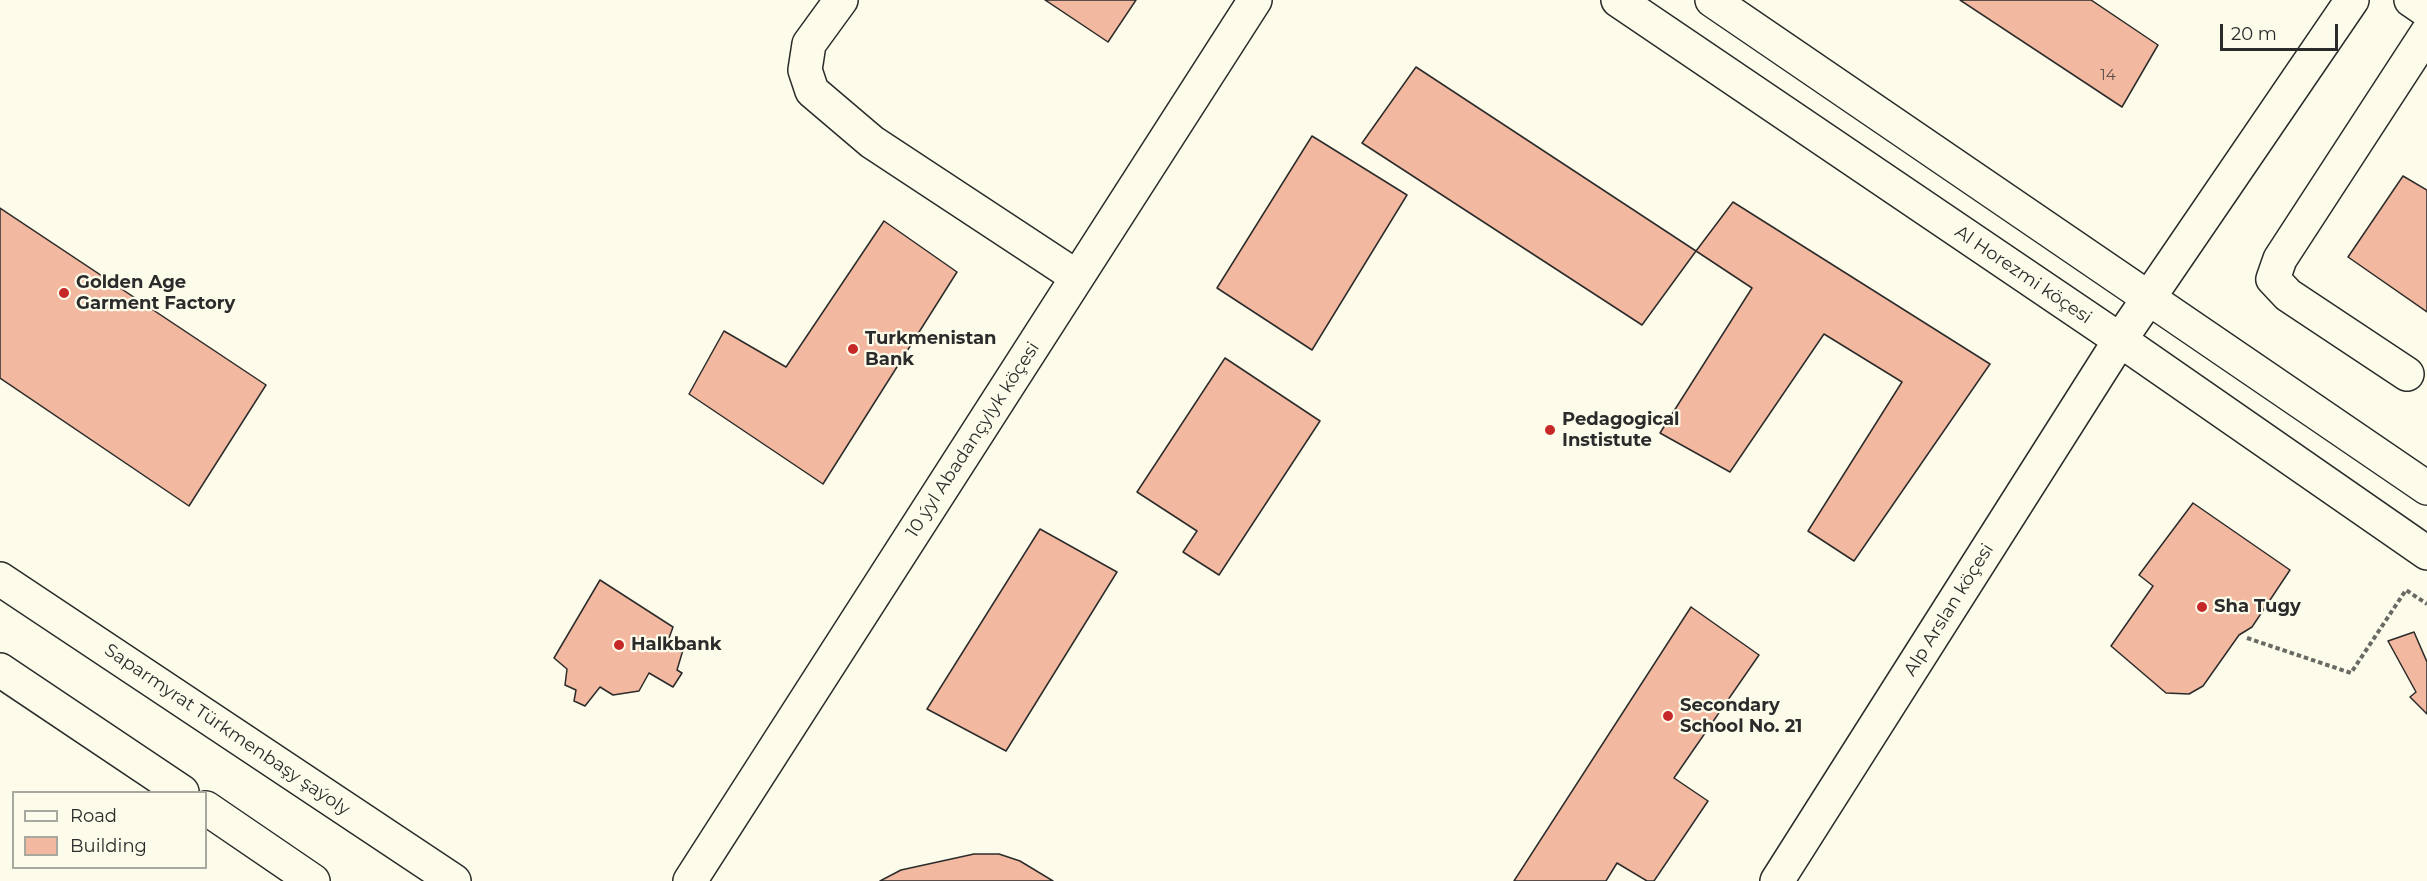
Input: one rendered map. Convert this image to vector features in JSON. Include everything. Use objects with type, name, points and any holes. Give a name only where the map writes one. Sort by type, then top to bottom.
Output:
[{"type":"street","points":[[841,0],[809,44],[804,70],[813,91],[872,142],[1077,277]]},
{"type":"street","name":"10 ýyl Abadançylyk köçesi","points":[[690,881],[1256,0]]},
{"type":"street","name":"Al Horezmi köçesi","points":[[1618,0],[2120,340],[2427,553]]},
{"type":"street","points":[[1712,0],[2427,488]]},
{"type":"street","name":"Alp Arslan köçesi","points":[[1778,881],[2120,340],[2352,0]]},
{"type":"street","points":[[2411,0],[2427,11]]},
{"type":"street","points":[[2407,374],[2288,295],[2273,279],[2280,259],[2427,33]]},
{"type":"street","name":"Saparmyrat Türkmenbaşy şaýoly","points":[[0,579],[454,881]]},
{"type":"street","points":[[0,670],[181,791]]},
{"type":"street","points":[[207,809],[313,881]]},
{"type":"path","points":[[2247,638],[2351,673],[2406,590],[2427,604]]},
{"type":"building","points":[[1045,0],[1136,0],[1108,42]]},
{"type":"building","points":[[1960,0],[2091,0],[2158,45],[2122,107]]},
{"type":"building","points":[[1416,67],[1696,251],[1642,325],[1362,143]]},
{"type":"building","points":[[1312,136],[1407,195],[1312,350],[1217,288]]},
{"type":"building","points":[[2403,176],[2427,190],[2427,312],[2348,257]]},
{"type":"building","points":[[1733,202],[1990,364],[1854,561],[1808,531],[1902,382],[1824,334],[1730,472],[1660,433],[1752,288],[1696,251]]},
{"type":"building","name":"Golden Age Garment Factory","points":[[0,208],[266,385],[189,506],[0,378]]},
{"type":"building","name":"Turkmenistan Bank","points":[[884,221],[957,272],[823,484],[689,394],[724,331],[786,367]]},
{"type":"building","points":[[1225,358],[1320,421],[1219,575],[1183,552],[1197,531],[1137,492]]},
{"type":"building","name":"Sha Tugy","points":[[2193,503],[2290,570],[2252,627],[2239,635],[2203,686],[2189,694],[2166,693],[2111,646],[2153,586],[2139,575]]},
{"type":"building","points":[[1040,529],[1117,572],[1006,751],[927,709]]},
{"type":"building","name":"Halkbank","points":[[600,580],[673,627],[668,641],[683,650],[677,670],[682,673],[673,687],[649,673],[639,691],[613,695],[600,687],[585,706],[574,701],[576,690],[565,685],[567,669],[554,658]]},
{"type":"building","name":"Secondary School No. 21","points":[[1691,607],[1759,655],[1674,778],[1708,801],[1654,881],[1647,881],[1617,863],[1606,881],[1514,881]]},
{"type":"building","points":[[2414,632],[2427,662],[2427,714],[2410,697],[2416,692],[2388,641]]},
{"type":"building","points":[[974,854],[999,854],[1020,861],[1053,881],[880,881],[901,870]]},
{"type":"place","name":"Golden Age Garment Factory","points":[[64,293]]},
{"type":"place","name":"Turkmenistan Bank","points":[[853,349]]},
{"type":"place","name":"Pedagogical Instistute","points":[[1550,430]]},
{"type":"place","name":"Sha Tugy","points":[[2202,607]]},
{"type":"place","name":"Halkbank","points":[[619,645]]},
{"type":"place","name":"Secondary School No. 21","points":[[1668,716]]}]
